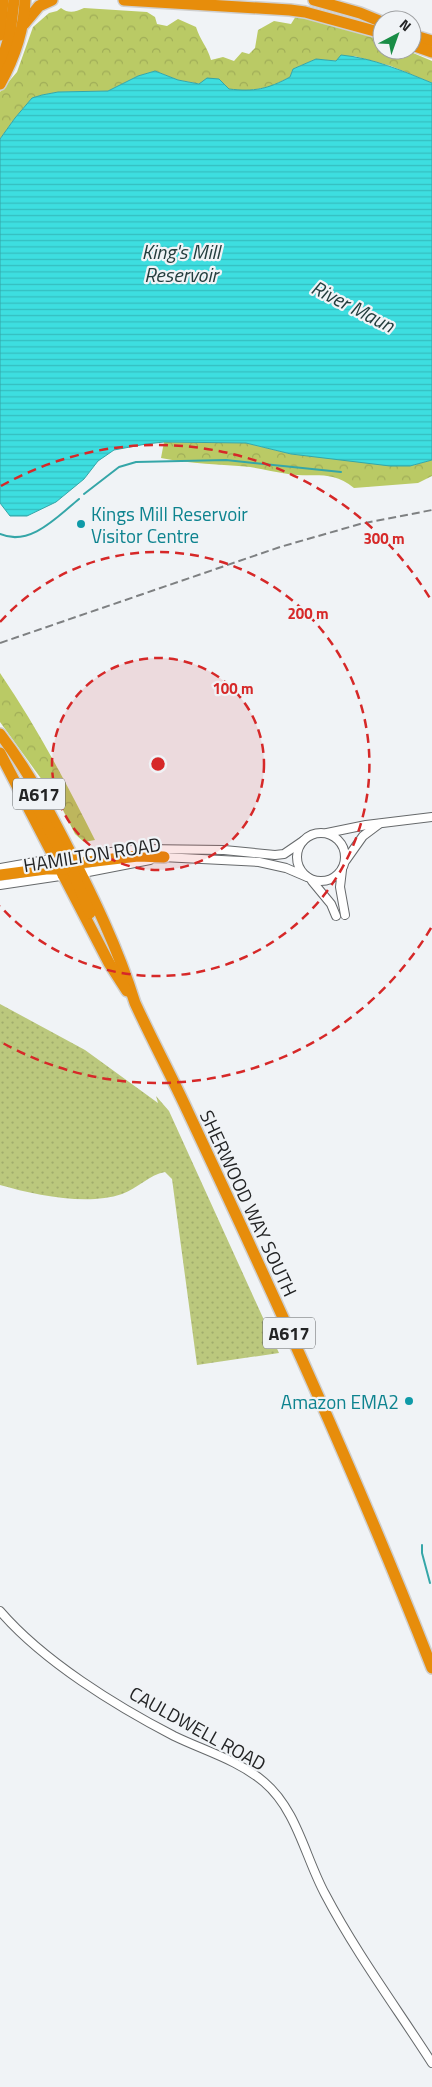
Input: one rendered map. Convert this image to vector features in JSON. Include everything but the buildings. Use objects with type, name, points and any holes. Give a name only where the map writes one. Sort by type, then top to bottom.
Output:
[{"type":"highway","points":[[0,33],[4,0]]},
{"type":"highway","points":[[0,66],[10,34],[14,0]]},
{"type":"highway","points":[[0,84],[11,64],[24,25],[25,0]]},
{"type":"highway","points":[[24,25],[38,6],[52,0]]},
{"type":"highway","points":[[124,0],[290,10],[305,12],[372,30]]},
{"type":"highway","points":[[314,0],[372,18]]},
{"type":"highway","points":[[0,735],[6,753],[68,866]]},
{"type":"highway","name":"SHERWOOD WAY SOUTH","points":[[0,753],[68,866],[123,964],[135,1003]]},
{"type":"highway","points":[[0,875],[138,856],[164,857]]},
{"type":"highway","name":"SHERWOOD WAY SOUTH","points":[[68,866],[109,963],[135,1003],[197,1132],[334,1432],[389,1557],[432,1668]]},
{"type":"street","name":"HAMILTON ROAD","points":[[0,885],[142,848],[224,850],[275,855],[284,854],[311,835],[418,817],[432,817]]},
{"type":"street","points":[[344,915],[340,888],[342,870],[346,860],[363,836],[379,824]]},
{"type":"street","points":[[325,833],[335,837],[342,844],[346,860]]},
{"type":"street","points":[[303,841],[298,850],[297,860],[300,870],[331,904],[336,916]]},
{"type":"street","name":"HAMILTON ROAD","points":[[164,857],[259,862],[286,868],[321,882],[331,880],[342,870]]},
{"type":"street","name":"HAMILTON ROAD","points":[[0,868],[68,866]]},
{"type":"street","name":"CAULDWELL ROAD","points":[[0,1611],[17,1630],[45,1654],[137,1716],[176,1736],[231,1760],[264,1782],[285,1804],[325,1894],[354,1944],[432,2063]]},
{"type":"green space","points":[[61,8],[69,12],[84,8],[147,12],[155,17],[157,24],[167,26],[178,19],[196,27],[211,60],[223,57],[234,61],[242,52],[249,54],[255,48],[258,30],[274,21],[291,24],[296,16],[318,20],[372,37],[372,60],[422,60],[422,57],[432,61],[432,83],[391,66],[354,56],[337,61],[316,59],[293,69],[290,77],[270,87],[251,90],[235,90],[178,80],[155,71],[138,76],[108,91],[58,92],[32,98],[0,139],[0,92],[17,72],[33,27],[49,13]]},
{"type":"green space","points":[[164,442],[246,443],[291,454],[410,466],[432,460],[432,476],[418,483],[354,488],[338,478],[330,476],[297,475],[250,467],[194,463],[161,458]]},
{"type":"green space","points":[[0,673],[50,755],[95,840],[84,842],[75,834],[61,806],[0,722]]},
{"type":"green space","points":[[0,1004],[85,1050],[158,1103],[156,1096],[169,1111],[279,1353],[197,1365],[172,1179],[165,1172],[122,1194],[93,1199],[61,1198],[0,1185]]},
{"type":"water","name":"King's Mill Reservoir","points":[[341,55],[376,62],[432,83],[432,460],[410,466],[390,466],[291,454],[246,443],[164,442],[146,444],[114,450],[98,461],[84,479],[56,502],[27,516],[10,516],[0,503],[0,139],[15,118],[32,98],[58,92],[108,91],[138,76],[155,71],[178,80],[199,84],[207,78],[219,79],[229,89],[253,90],[268,87],[282,81],[290,77],[293,69],[316,59],[336,61]]},
{"type":"waterway","points":[[84,494],[119,467],[136,462],[226,460],[341,472]]},
{"type":"waterway","points":[[0,534],[22,537],[32,533],[52,521],[79,499]]},
{"type":"waterway","points":[[422,1545],[422,1553],[430,1583]]},
{"type":"railway","points":[[0,643],[280,547],[360,524],[432,510]]},
{"type":"place","name":"Kings Mill Reservoir Visitor Centre","points":[[81,524]]},
{"type":"place","name":"Amazon EMA2","points":[[409,1401]]},
{"type":"water label","name":"River Maun","points":[[353,306]]}]
